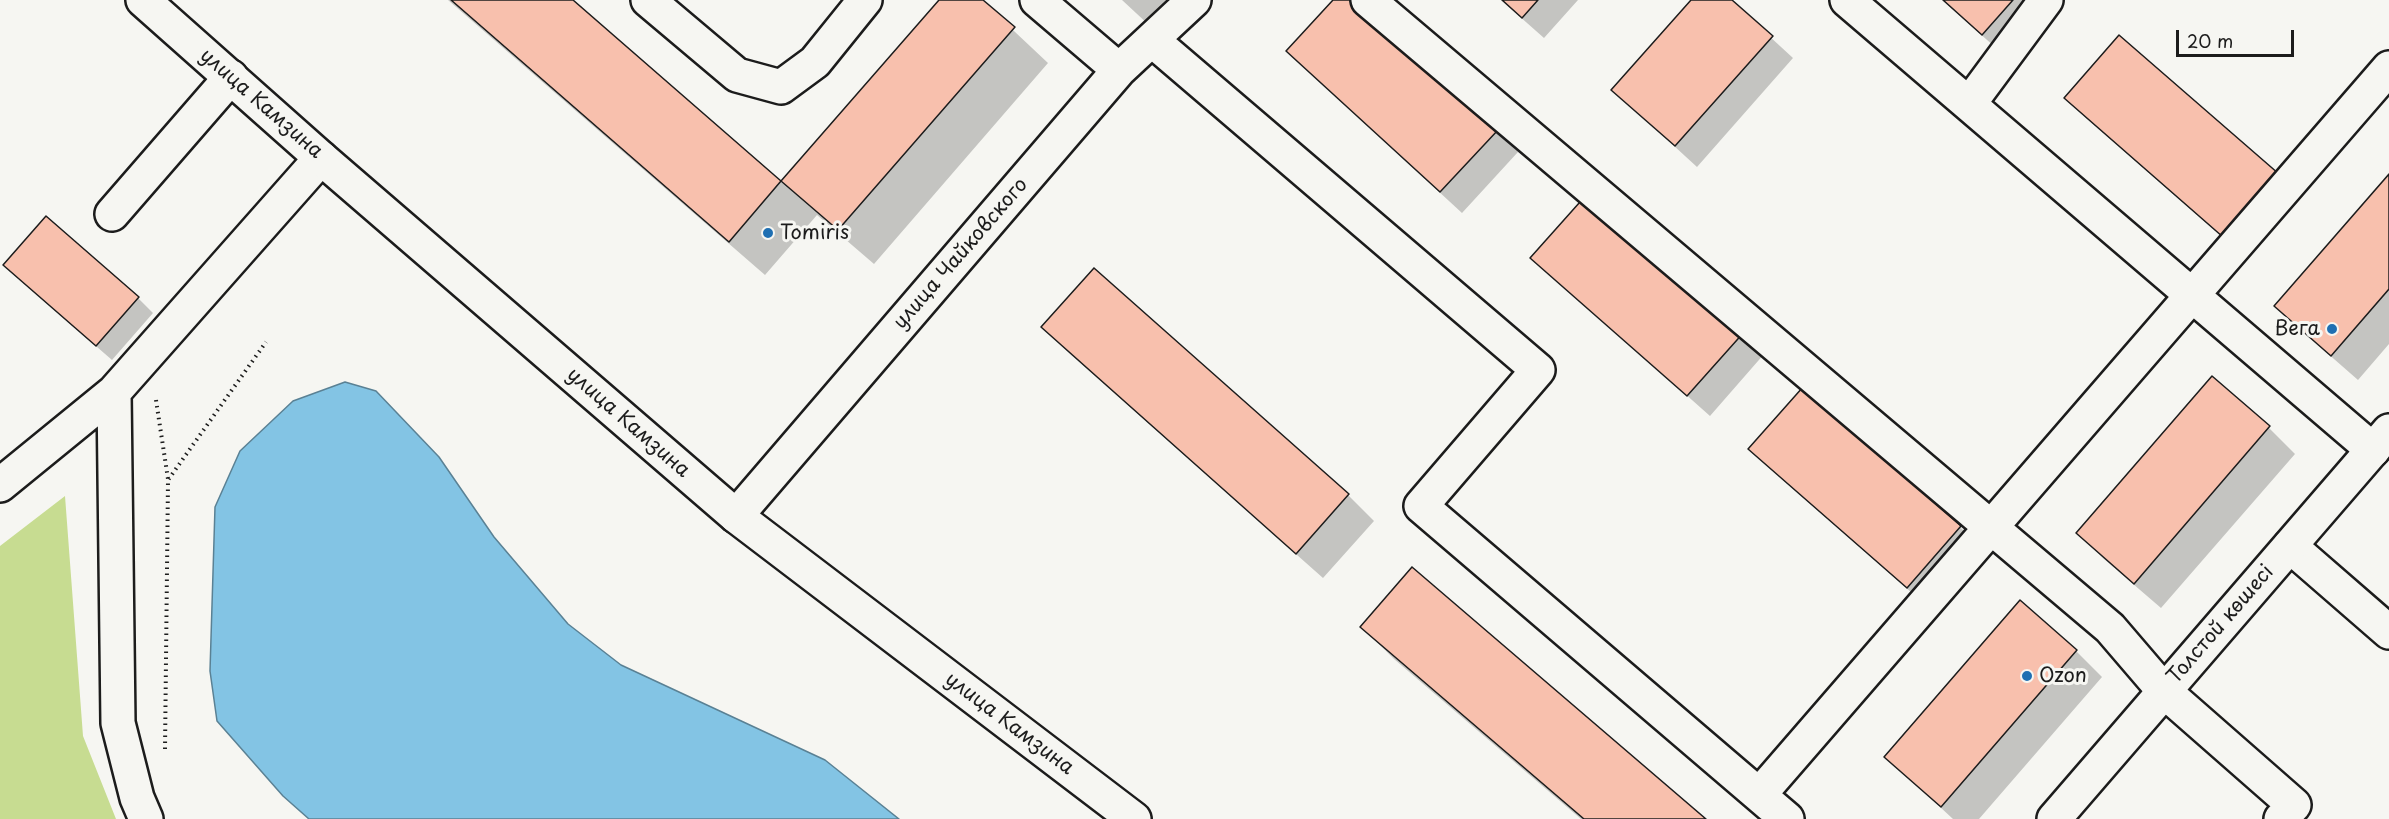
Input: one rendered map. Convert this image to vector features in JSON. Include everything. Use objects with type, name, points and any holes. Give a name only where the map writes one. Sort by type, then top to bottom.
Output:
[{"type":"main road","name":"улица Камзина","points":[[143,0],[321,158],[736,516],[1134,819]]},
{"type":"main road","points":[[648,0],[737,75],[781,87],[815,62],[865,0]]},
{"type":"main road","points":[[1037,0],[1119,70]]},
{"type":"main road","name":"улица Чайковского","points":[[736,516],[1119,70],[1194,0]]},
{"type":"main road","points":[[1368,0],[2110,628],[2164,691],[2294,805],[2281,819]]},
{"type":"main road","points":[[1847,0],[2192,295],[2381,441]]},
{"type":"main road","points":[[1969,104],[2046,0]]},
{"type":"main road","points":[[1152,40],[1538,370],[1421,506],[1787,819]]},
{"type":"main road","points":[[1759,795],[2389,69]]},
{"type":"main road","points":[[112,214],[231,77]]},
{"type":"main road","points":[[0,485],[114,392],[321,158]]},
{"type":"main road","points":[[114,392],[118,723],[137,798],[146,819]]},
{"type":"main road","name":"Толстой көшесі","points":[[2054,819],[2381,441]]},
{"type":"main road","points":[[2290,546],[2389,632]]},
{"type":"path","points":[[165,760],[168,480],[266,342]]},
{"type":"green space","points":[[65,496],[83,736],[116,819],[0,819],[0,546]]},
{"type":"water","points":[[345,382],[376,391],[439,457],[494,537],[568,624],[621,665],[825,760],[899,819],[309,819],[283,796],[217,721],[210,671],[215,507],[240,451],[293,401]]},
{"type":"building","points":[[451,0],[573,0],[781,181],[729,242]]},
{"type":"building","points":[[939,0],[983,0],[1015,27],[838,230],[781,181]]},
{"type":"building","points":[[1333,0],[1357,0],[1498,130],[1440,192],[1286,51]]},
{"type":"building","points":[[1502,0],[1538,0],[1522,18]]},
{"type":"building","points":[[1691,0],[1732,0],[1773,36],[1675,146],[1611,90]]},
{"type":"building","points":[[1943,0],[2013,0],[1982,35]]},
{"type":"building","points":[[2119,35],[2279,174],[2223,237],[2064,98]]},
{"type":"building","points":[[2389,174],[2389,289],[2331,356],[2274,306]]},
{"type":"building","points":[[1588,193],[1745,331],[1687,396],[1530,258]]},
{"type":"building","points":[[46,216],[139,297],[96,346],[3,265]]},
{"type":"building","points":[[1094,268],[1349,494],[1296,554],[1041,327]]},
{"type":"building","points":[[2212,376],[2270,426],[2134,584],[2076,533]]},
{"type":"building","points":[[1803,387],[1961,526],[1907,588],[1748,449]]},
{"type":"building","points":[[1412,567],[1706,819],[1584,819],[1360,627]]},
{"type":"building","points":[[2020,600],[2077,650],[1941,807],[1884,757]]},
{"type":"place","name":"Tomiris","points":[[768,233]]},
{"type":"place","name":"Вега","points":[[2332,329]]},
{"type":"place","name":"Ozon","points":[[2027,676]]}]
